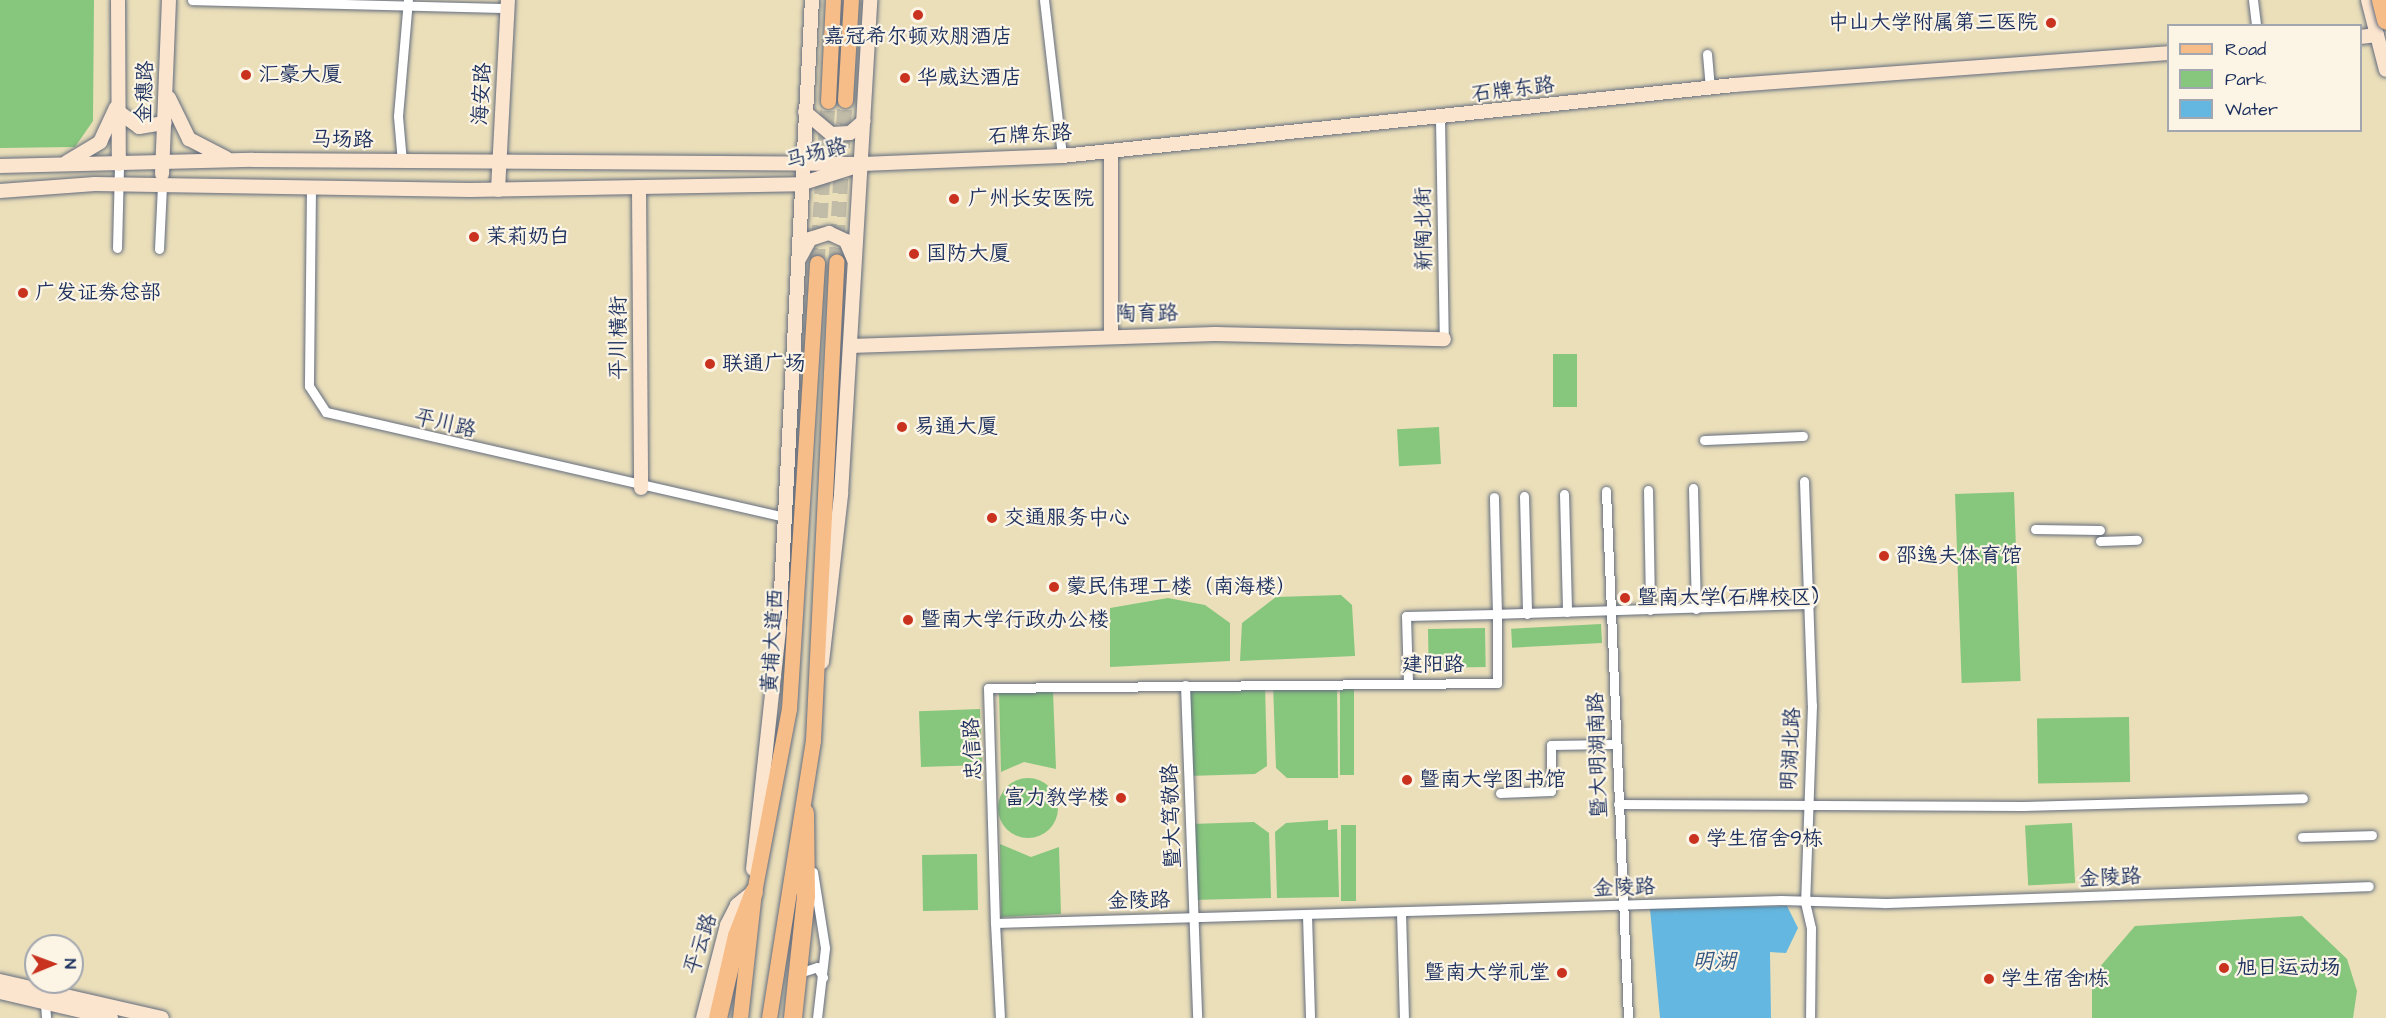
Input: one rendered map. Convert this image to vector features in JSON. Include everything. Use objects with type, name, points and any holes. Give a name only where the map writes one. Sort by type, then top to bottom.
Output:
[{"type":"highway","points":[[2382,28],[2383,0]]},
{"type":"highway","points":[[793,1018],[799,973],[807,849],[805,813]]},
{"type":"highway","points":[[718,1018],[737,936],[754,892]]},
{"type":"main road","name":"金穗路","points":[[118,0],[121,92],[119,164]]},
{"type":"main road","name":"金穗路","points":[[162,185],[169,0]]},
{"type":"main road","points":[[754,892],[755,841],[775,694],[800,184],[812,0]]},
{"type":"main road","points":[[828,101],[833,0]]},
{"type":"main road","points":[[845,100],[851,0]]},
{"type":"main road","points":[[815,699],[833,601],[856,264],[870,0]]},
{"type":"main road","points":[[2368,0],[2382,28],[2386,70]]},
{"type":"main road","name":"海安路","points":[[498,190],[508,4]]},
{"type":"main road","points":[[2362,37],[2382,28]]},
{"type":"main road","name":"石牌东路","points":[[862,164],[1062,156],[1440,119],[1710,88],[2167,53]]},
{"type":"main road","points":[[166,86],[178,125],[189,139],[214,155],[240,161]]},
{"type":"main road","points":[[71,186],[65,165],[100,142],[121,92]]},
{"type":"main road","points":[[805,112],[831,134],[850,133],[864,121]]},
{"type":"main road","points":[[120,113],[139,127],[165,123]]},
{"type":"main road","points":[[1110,336],[1111,151]]},
{"type":"main road","name":"马场路","points":[[0,166],[163,165],[240,161],[499,163],[802,160],[862,164]]},
{"type":"main road","points":[[218,186],[219,163]]},
{"type":"main road","points":[[459,190],[460,163]]},
{"type":"main road","name":"马场路","points":[[0,191],[118,184],[498,190],[800,184],[862,164]]},
{"type":"main road","name":"平川横街","points":[[639,187],[641,488]]},
{"type":"main road","points":[[797,266],[810,239],[828,233],[846,241],[856,264]]},
{"type":"main road","name":"黄埔大道西","points":[[740,1018],[754,892],[789,709],[817,262]]},
{"type":"main road","name":"黄埔大道西","points":[[769,1018],[805,813],[815,699],[836,262]]},
{"type":"main road","name":"陶育路","points":[[850,346],[1110,336],[1444,339]]},
{"type":"main road","name":"平云路","points":[[702,1018],[727,925],[737,905],[754,892]]},
{"type":"main road","points":[[0,981],[162,1018]]},
{"type":"main road","points":[[0,992],[111,1018]]},
{"type":"street","points":[[192,0],[508,4]]},
{"type":"street","points":[[1044,0],[1062,156]]},
{"type":"street","points":[[2253,0],[2256,24]]},
{"type":"street","points":[[402,162],[398,116],[408,4]]},
{"type":"street","points":[[1707,54],[1710,88]]},
{"type":"street","name":"新陶北街","points":[[1440,119],[1444,339]]},
{"type":"street","points":[[117,248],[119,164]]},
{"type":"street","points":[[159,249],[162,185]]},
{"type":"street","name":"平川路","points":[[311,188],[309,386],[314,403],[342,418],[641,488],[783,518]]},
{"type":"street","points":[[1704,440],[1803,436]]},
{"type":"street","name":"明湖北路","points":[[1804,481],[1810,604],[1805,902],[1811,928],[1810,1018]]},
{"type":"street","points":[[1693,488],[1696,609]]},
{"type":"street","points":[[1648,490],[1650,610]]},
{"type":"street","name":"暨大明湖南路","points":[[1606,492],[1614,744],[1628,1018]]},
{"type":"street","points":[[1564,494],[1567,612]]},
{"type":"street","points":[[1524,496],[1527,614]]},
{"type":"street","points":[[1494,497],[1497,614]]},
{"type":"street","points":[[2035,530],[2100,530]]},
{"type":"street","points":[[2100,541],[2137,540]]},
{"type":"street","points":[[1408,683],[1406,616],[1810,604]]},
{"type":"street","name":"建阳路","points":[[988,688],[1497,683],[1497,614]]},
{"type":"street","name":"暨大笃敬路","points":[[1185,685],[1197,1018]]},
{"type":"street","name":"忠信路","points":[[988,688],[995,923]]},
{"type":"street","points":[[1500,792],[1551,791],[1551,745],[1614,744]]},
{"type":"street","points":[[1618,804],[2023,807],[2303,798]]},
{"type":"street","points":[[2302,837],[2372,836]]},
{"type":"street","points":[[807,849],[820,906],[824,980],[817,1018]]},
{"type":"street","name":"金陵路","points":[[995,923],[2369,886]]},
{"type":"street","points":[[1401,912],[1404,1018]]},
{"type":"street","points":[[1307,915],[1310,1018]]},
{"type":"street","points":[[995,923],[1000,1018]]},
{"type":"street","points":[[799,973],[816,967],[824,980]]},
{"type":"street","points":[[45,1003],[46,1018]]},
{"type":"green space","points":[[0,0],[94,0],[93,121],[75,147],[0,148]]},
{"type":"green space","points":[[1553,354],[1577,354],[1577,407],[1553,407]]},
{"type":"green space","points":[[1439,427],[1441,464],[1399,466],[1397,429]]},
{"type":"green space","points":[[2014,492],[2021,681],[1962,683],[1955,494]]},
{"type":"green space","points":[[1341,595],[1352,605],[1355,656],[1240,661],[1242,623],[1276,597]]},
{"type":"green space","points":[[1168,598],[1205,605],[1230,623],[1230,661],[1110,667],[1110,608]]},
{"type":"green space","points":[[1601,624],[1602,643],[1512,648],[1511,629]]},
{"type":"green space","points":[[1485,628],[1486,667],[1429,668],[1428,629]]},
{"type":"green space","points":[[1265,684],[1267,766],[1255,774],[1188,776],[1185,685]]},
{"type":"green space","points":[[1273,684],[1337,684],[1338,778],[1287,778],[1276,768]]},
{"type":"green space","points":[[1340,689],[1354,689],[1354,775],[1340,775]]},
{"type":"green space","points":[[999,691],[1053,691],[1056,769],[1024,762],[1001,772]]},
{"type":"green space","points":[[980,709],[982,765],[921,767],[919,711]]},
{"type":"green space","points":[[2129,717],[2130,782],[2038,784],[2037,719]]},
{"type":"green space","points":[[1028,778],[1045,783],[1053,791],[1058,808],[1053,825],[1045,833],[1028,838],[1011,833],[1003,825],[998,808],[1003,791],[1011,783]]},
{"type":"green space","points":[[1328,820],[1328,830],[1337,829],[1339,897],[1277,898],[1275,832],[1286,823]]},
{"type":"green space","points":[[1254,822],[1269,833],[1271,898],[1193,900],[1190,824]]},
{"type":"green space","points":[[2072,823],[2075,883],[2028,885],[2025,825]]},
{"type":"green space","points":[[1341,825],[1356,825],[1356,901],[1341,901]]},
{"type":"green space","points":[[1000,844],[1031,857],[1059,847],[1061,914],[1001,917]]},
{"type":"green space","points":[[977,854],[978,910],[923,911],[922,855]]},
{"type":"green space","name":"旭日运动场","points":[[2302,916],[2347,959],[2357,991],[2353,1018],[2092,1018],[2092,976],[2135,926]]},
{"type":"water","name":"明湖","points":[[1787,906],[1798,928],[1786,953],[1770,952],[1771,1018],[1660,1018],[1650,909]]},
{"type":"tunnel","points":[[836,262],[845,100]]},
{"type":"tunnel","points":[[817,263],[828,101]]},
{"type":"place","name":"嘉冠希尔顿欢朋酒店","points":[[918,15]]},
{"type":"place","name":"中山大学附属第三医院","points":[[2051,23]]},
{"type":"place","name":"汇豪大厦","points":[[246,75]]},
{"type":"place","name":"华威达酒店","points":[[905,78]]},
{"type":"place","name":"广州长安医院","points":[[954,199]]},
{"type":"place","name":"茉莉奶白","points":[[474,237]]},
{"type":"place","name":"国防大厦","points":[[914,254]]},
{"type":"place","name":"广发证券总部","points":[[23,293]]},
{"type":"place","name":"联通广场","points":[[710,364]]},
{"type":"place","name":"易通大厦","points":[[902,427]]},
{"type":"place","name":"交通服务中心","points":[[992,518]]},
{"type":"place","name":"邵逸夫体育馆","points":[[1884,556]]},
{"type":"place","name":"蒙民伟理工楼（南海楼）","points":[[1054,587]]},
{"type":"place","name":"暨南大学(石牌校区)","points":[[1625,598]]},
{"type":"place","name":"暨南大学行政办公楼","points":[[908,620]]},
{"type":"place","name":"暨南大学图书馆","points":[[1407,780]]},
{"type":"place","name":"富力教学楼","points":[[1121,798]]},
{"type":"place","name":"学生宿舍9栋","points":[[1694,839]]},
{"type":"place","name":"旭日运动场","points":[[2224,968]]},
{"type":"place","name":"暨南大学礼堂","points":[[1562,973]]},
{"type":"place","name":"学生宿舍1栋","points":[[1989,979]]}]
